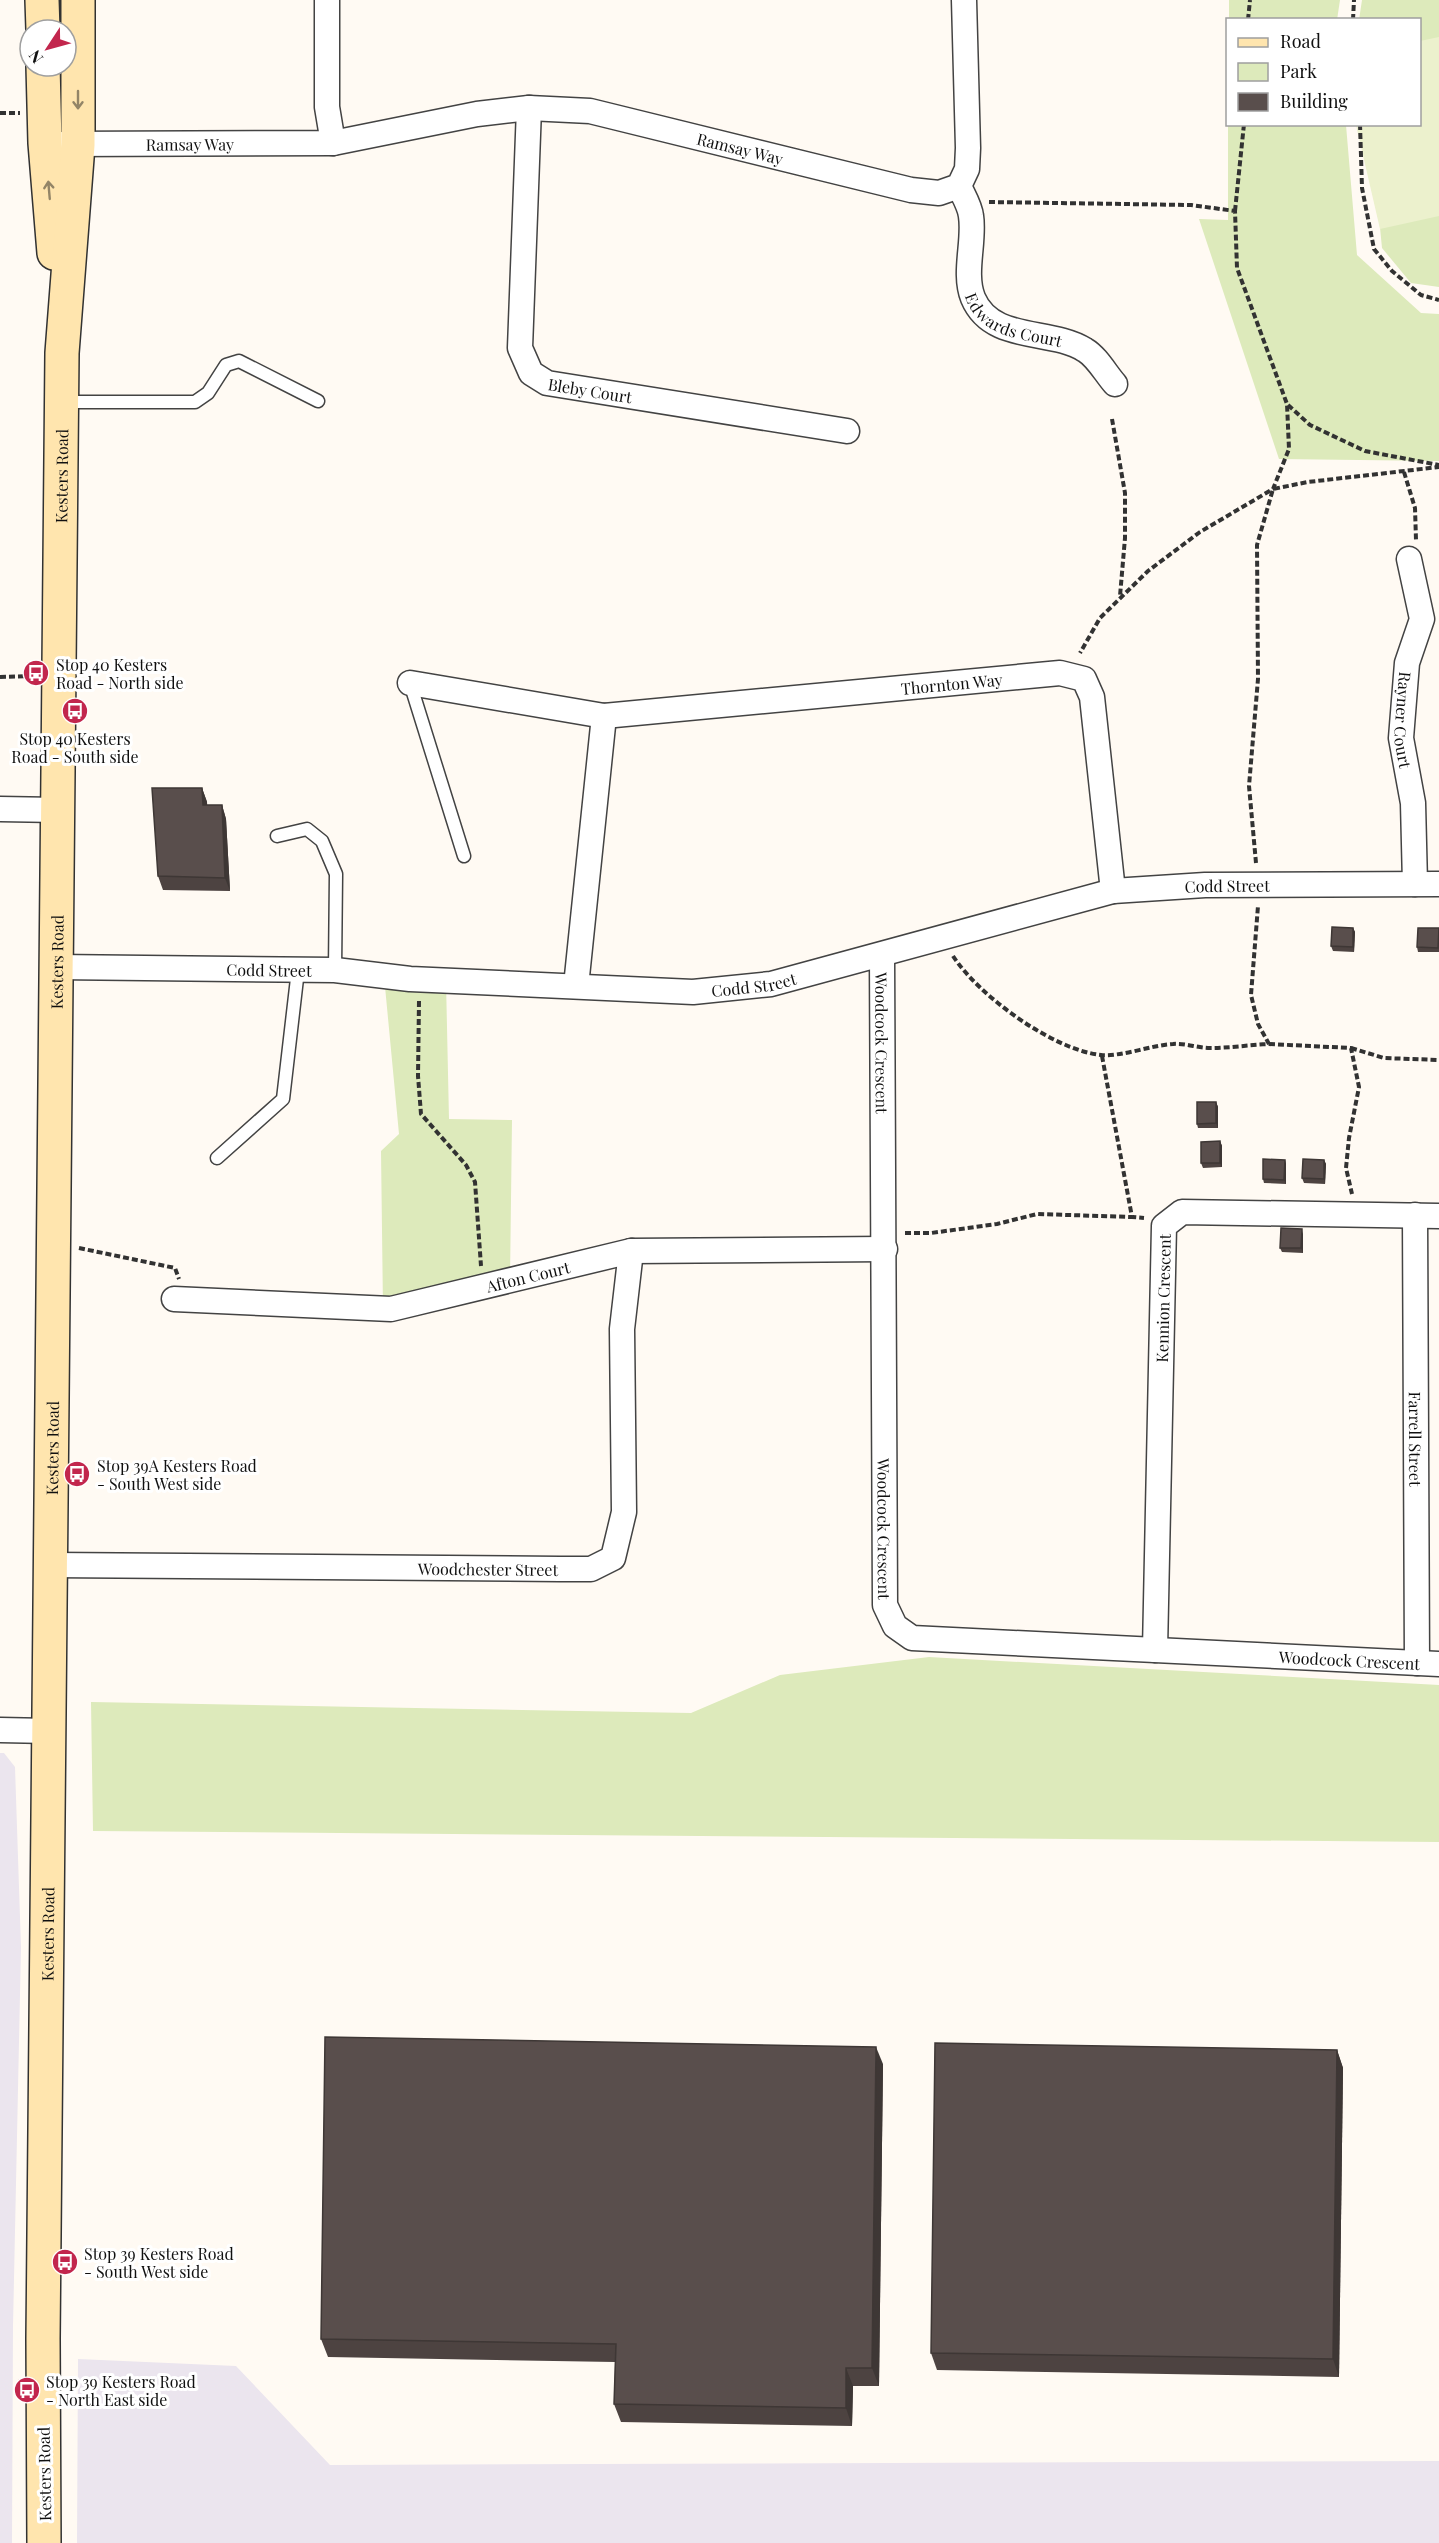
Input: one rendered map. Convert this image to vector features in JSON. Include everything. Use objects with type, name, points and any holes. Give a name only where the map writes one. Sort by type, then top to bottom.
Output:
[{"type":"main road","points":[[42,0],[43,18]]},
{"type":"main road","name":"Kesters Road","points":[[44,2543],[43,2361],[62,353],[78,145],[78,0]]},
{"type":"main road","name":"Kesters Road","points":[[44,78],[45,143],[62,353]]},
{"type":"street","points":[[327,0],[327,107],[333,143]]},
{"type":"street","points":[[959,186],[967,169],[968,148],[964,0]]},
{"type":"street","name":"Ramsay Way","points":[[45,143],[78,145],[333,143],[477,114],[529,108],[590,111],[911,190],[939,193],[959,186]]},
{"type":"street","name":"Bleby Court","points":[[529,108],[520,348],[531,373],[547,383],[847,431]]},
{"type":"street","name":"Edwards Court","points":[[959,186],[971,214],[970,283],[973,298],[983,314],[994,323],[1015,332],[1061,339],[1087,351],[1115,384]]},
{"type":"street","name":"Rayner Court","points":[[1413,550],[1422,619],[1407,663],[1401,738],[1427,884]]},
{"type":"street","name":"Thornton Way","points":[[410,682],[604,716],[1060,673],[1084,679],[1092,697],[1113,891]]},
{"type":"street","points":[[576,986],[604,716]]},
{"type":"street","points":[[0,809],[58,810]]},
{"type":"street","name":"Codd Street","points":[[56,967],[335,970],[420,980],[693,992],[771,984],[882,956],[1113,891],[1205,885],[1427,884]]},
{"type":"street","name":"Woodcock Crescent","points":[[882,956],[893,1241],[885,1605],[895,1626],[912,1638],[1428,1663]]},
{"type":"street","name":"Kennion Crescent","points":[[1155,1650],[1164,1226],[1182,1212],[1439,1216]]},
{"type":"street","name":"Farrell Street","points":[[1415,1215],[1428,1663]]},
{"type":"street","name":"Afton Court","points":[[180,1299],[391,1309],[631,1251],[893,1241]]},
{"type":"street","name":"Woodchester Street","points":[[51,1565],[591,1569],[613,1558],[624,1512],[622,1329],[631,1251]]},
{"type":"street","points":[[0,1730],[49,1731]]},
{"type":"lane","points":[[62,402],[195,402],[208,393],[226,365],[239,361],[318,401]]},
{"type":"lane","points":[[410,682],[464,856]]},
{"type":"lane","points":[[277,836],[308,829],[322,841],[336,874],[335,970]]},
{"type":"lane","points":[[217,1158],[283,1099],[298,970]]},
{"type":"path","points":[[1248,18],[1250,0]]},
{"type":"path","points":[[1353,18],[1354,0]]},
{"type":"path","points":[[1244,126],[1235,211],[1237,268],[1287,404],[1289,449],[1272,489],[1257,545],[1258,679],[1249,786],[1256,867]]},
{"type":"path","points":[[1360,126],[1362,188],[1374,249],[1392,271],[1421,295],[1439,300]]},
{"type":"path","points":[[987,202],[1191,206],[1235,211]]},
{"type":"path","points":[[1287,404],[1310,424],[1365,451],[1439,466]]},
{"type":"path","points":[[1112,419],[1125,493],[1125,538],[1120,597]]},
{"type":"path","points":[[1080,653],[1100,618],[1148,571],[1200,532],[1272,489],[1308,482],[1439,466]]},
{"type":"path","points":[[1404,472],[1415,508],[1413,550]]},
{"type":"path","points":[[1258,902],[1251,995],[1258,1024],[1269,1044]]},
{"type":"path","points":[[950,950],[971,979],[991,999],[1025,1023],[1068,1045],[1102,1056],[1174,1044],[1209,1048],[1269,1044],[1351,1048],[1384,1058],[1439,1060]]},
{"type":"path","points":[[420,980],[418,1076],[421,1114],[466,1165],[475,1182],[482,1287]]},
{"type":"path","points":[[1351,1048],[1359,1087],[1346,1168],[1354,1203]]},
{"type":"path","points":[[1102,1056],[1132,1217]]},
{"type":"path","points":[[893,1241],[997,1224],[1037,1214],[1144,1218]]},
{"type":"path","points":[[73,1248],[175,1268],[180,1299]]},
{"type":"shaded area","points":[[0,1753],[4,1753],[15,1767],[21,1947],[13,2326],[12,2543],[0,2543]]},
{"type":"shaded area","points":[[78,2359],[236,2366],[330,2465],[1439,2461],[1439,2543],[77,2543]]},
{"type":"green space","points":[[1229,0],[1340,0],[1337,18],[1229,18]]},
{"type":"green space","points":[[1362,0],[1439,0],[1439,287],[1411,283],[1382,248],[1370,126],[1421,126],[1421,18],[1359,18]]},
{"type":"green space","points":[[1439,37],[1439,216],[1380,229],[1356,126],[1421,126],[1421,41]]},
{"type":"green space","points":[[1228,126],[1346,126],[1357,255],[1421,313],[1439,314],[1439,461],[1279,459],[1199,219],[1228,220]]},
{"type":"green space","points":[[384,976],[446,981],[449,1119],[512,1120],[510,1280],[383,1309],[381,1151],[399,1134]]},
{"type":"green space","points":[[929,1657],[1439,1685],[1439,1842],[93,1831],[91,1702],[691,1713],[780,1675]]},
{"type":"building","points":[[152,788],[202,788],[203,805],[222,805],[225,878],[158,876]]},
{"type":"building","points":[[1332,927],[1353,928],[1353,947],[1331,946]]},
{"type":"building","points":[[1418,928],[1439,928],[1438,948],[1417,947]]},
{"type":"building","points":[[1197,1102],[1216,1102],[1216,1123],[1197,1124]]},
{"type":"building","points":[[1220,1141],[1220,1163],[1201,1163],[1201,1142]]},
{"type":"building","points":[[1263,1159],[1285,1160],[1284,1180],[1263,1179]]},
{"type":"building","points":[[1303,1159],[1324,1160],[1324,1179],[1302,1178]]},
{"type":"building","points":[[1281,1228],[1302,1229],[1301,1248],[1280,1248]]},
{"type":"building","points":[[325,2037],[876,2047],[872,2368],[846,2368],[846,2408],[614,2404],[616,2344],[321,2339]]},
{"type":"building","points":[[935,2043],[1337,2050],[1333,2359],[931,2353]]},
{"type":"place","name":"Stop 40 Kesters Road - North side","points":[[36,673]]},
{"type":"place","name":"Stop 40 Kesters Road - South side","points":[[75,711]]},
{"type":"place","name":"Stop 39A Kesters Road - South West side","points":[[77,1474]]},
{"type":"place","name":"Stop 39 Kesters Road - South West side","points":[[65,2262]]},
{"type":"place","name":"Stop 39 Kesters Road - North East side","points":[[27,2390]]}]
